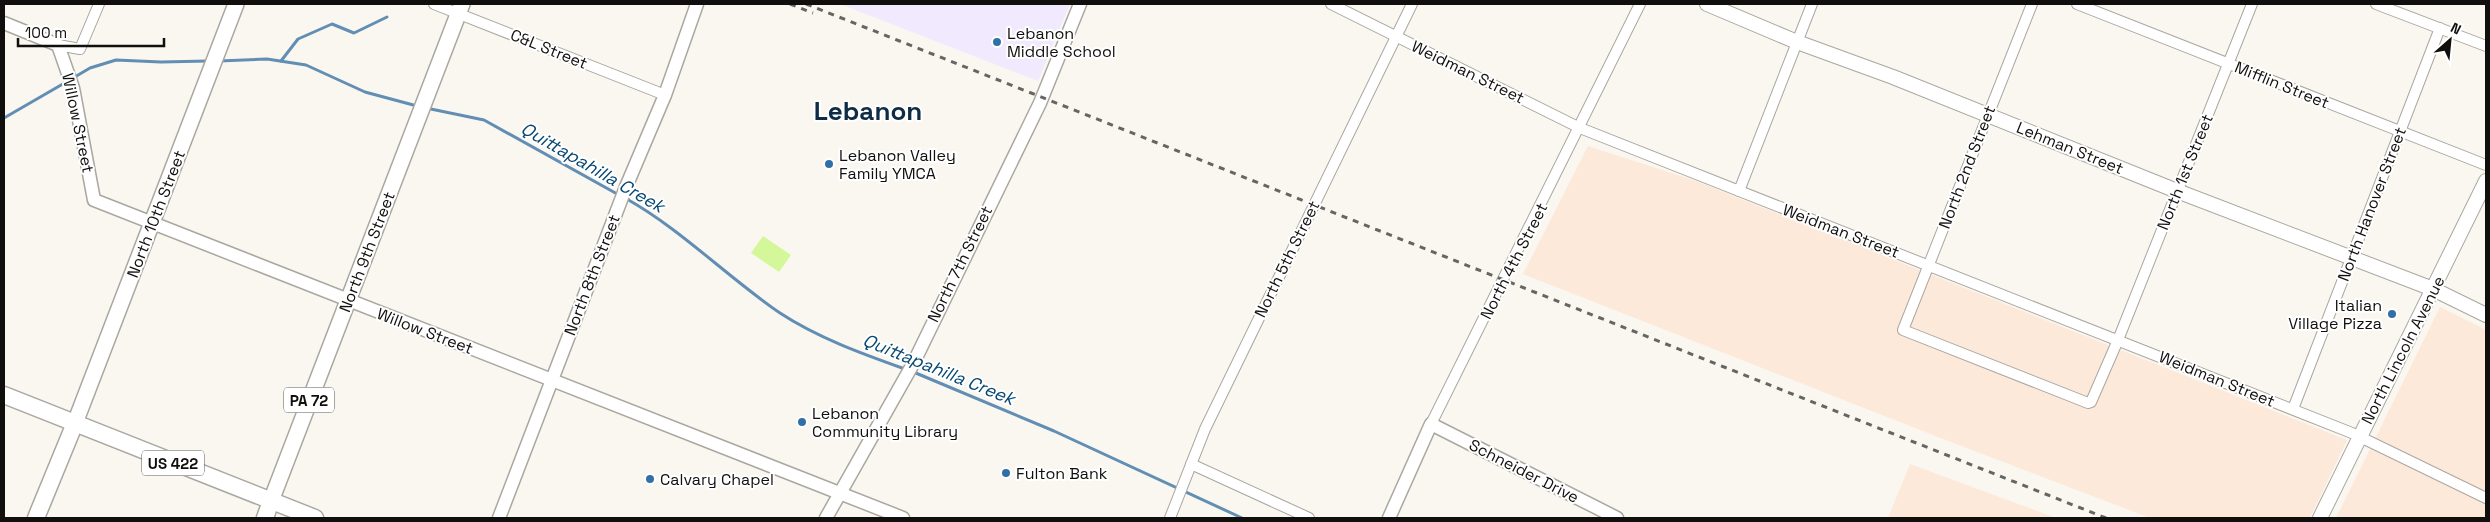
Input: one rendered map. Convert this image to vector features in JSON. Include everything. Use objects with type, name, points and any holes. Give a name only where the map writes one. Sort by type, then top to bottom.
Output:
[{"type":"highway","name":"US 422","points":[[4,395],[315,518]]},
{"type":"highway","points":[[36,518],[75,423]]},
{"type":"highway","name":"PA 72","points":[[265,518],[272,501]]},
{"type":"main road","name":"North 10th Street","points":[[75,423],[236,4]]},
{"type":"main road","name":"Lehman Street","points":[[1707,4],[1797,42],[1988,115],[2177,192],[2433,289],[2486,315]]},
{"type":"main road","name":"North 9th Street","points":[[272,501],[348,300],[422,114],[461,8]]},
{"type":"main road","name":"North Lincoln Avenue","points":[[2320,518],[2486,181]]},
{"type":"street","points":[[4,23],[58,45],[80,50],[99,4]]},
{"type":"street","name":"C&L Street","points":[[434,4],[461,8],[664,95]]},
{"type":"street","name":"North 8th Street","points":[[498,518],[626,187],[664,95],[697,4]]},
{"type":"street","name":"North 7th Street","points":[[826,518],[912,364],[1040,103],[1080,4]]},
{"type":"street","name":"Weidman Street","points":[[1331,4],[1580,128],[2360,436],[2486,498]]},
{"type":"street","name":"North 5th Street","points":[[1170,518],[1210,420],[1412,4]]},
{"type":"street","name":"North 4th Street","points":[[1389,518],[1431,424],[1580,128],[1640,4]]},
{"type":"street","points":[[1739,191],[1812,4]]},
{"type":"street","name":"North 2nd Street","points":[[2032,4],[1903,330],[2085,402],[2091,402]]},
{"type":"street","name":"Mifflin Street","points":[[2077,4],[2486,165]]},
{"type":"street","points":[[2376,4],[2486,46]]},
{"type":"street","name":"North 1st Street","points":[[2091,402],[2118,340],[2250,8]]},
{"type":"street","name":"North Hanover Street","points":[[2293,409],[2440,28]]},
{"type":"street","name":"Willow Street","points":[[58,45],[73,88],[94,200],[903,518]]},
{"type":"street","name":"Schneider Drive","points":[[1431,424],[1611,517]]},
{"type":"street","points":[[1191,464],[1308,518]]},
{"type":"shaded area","name":"Lebanon Middle School","points":[[840,4],[1070,4],[1038,81]]},
{"type":"shaded area","points":[[1588,146],[1696,181],[2347,440],[2310,518],[2150,518],[1938,437],[1523,274]]},
{"type":"shaded area","points":[[2440,307],[2486,330],[2486,518],[2336,518]]},
{"type":"shaded area","points":[[1910,464],[2056,518],[1888,518]]},
{"type":"green space","points":[[763,236],[791,255],[779,272],[751,253]]},
{"type":"waterway","points":[[281,61],[298,39],[332,24],[354,33],[387,17]]},
{"type":"waterway","name":"Quittapahilla Creek","points":[[219,61],[267,59],[306,65],[365,92],[417,106]]},
{"type":"waterway","name":"Quittapahilla Creek","points":[[73,78],[90,68],[116,60],[161,62],[208,61]]},
{"type":"waterway","name":"Quittapahilla Creek","points":[[4,118],[68,81]]},
{"type":"waterway","name":"Quittapahilla Creek","points":[[426,108],[484,120],[619,195]]},
{"type":"waterway","name":"Quittapahilla Creek","points":[[625,198],[665,224],[780,313],[841,345],[905,369]]},
{"type":"waterway","name":"Quittapahilla Creek","points":[[911,371],[1054,431],[1242,518]]},
{"type":"railway","points":[[790,4],[813,13]]},
{"type":"railway","points":[[806,4],[2106,518]]},
{"type":"place","name":"Lebanon Middle School","points":[[997,42]]},
{"type":"place","name":"Lebanon Valley Family YMCA","points":[[829,164]]},
{"type":"place","name":"Italian Village Pizza","points":[[2392,314]]},
{"type":"place","name":"Lebanon Community Library","points":[[802,422]]},
{"type":"place","name":"Fulton Bank","points":[[1006,473]]},
{"type":"place","name":"Calvary Chapel","points":[[650,479]]},
{"type":"district","name":"Lebanon","points":[[868,111]]}]
